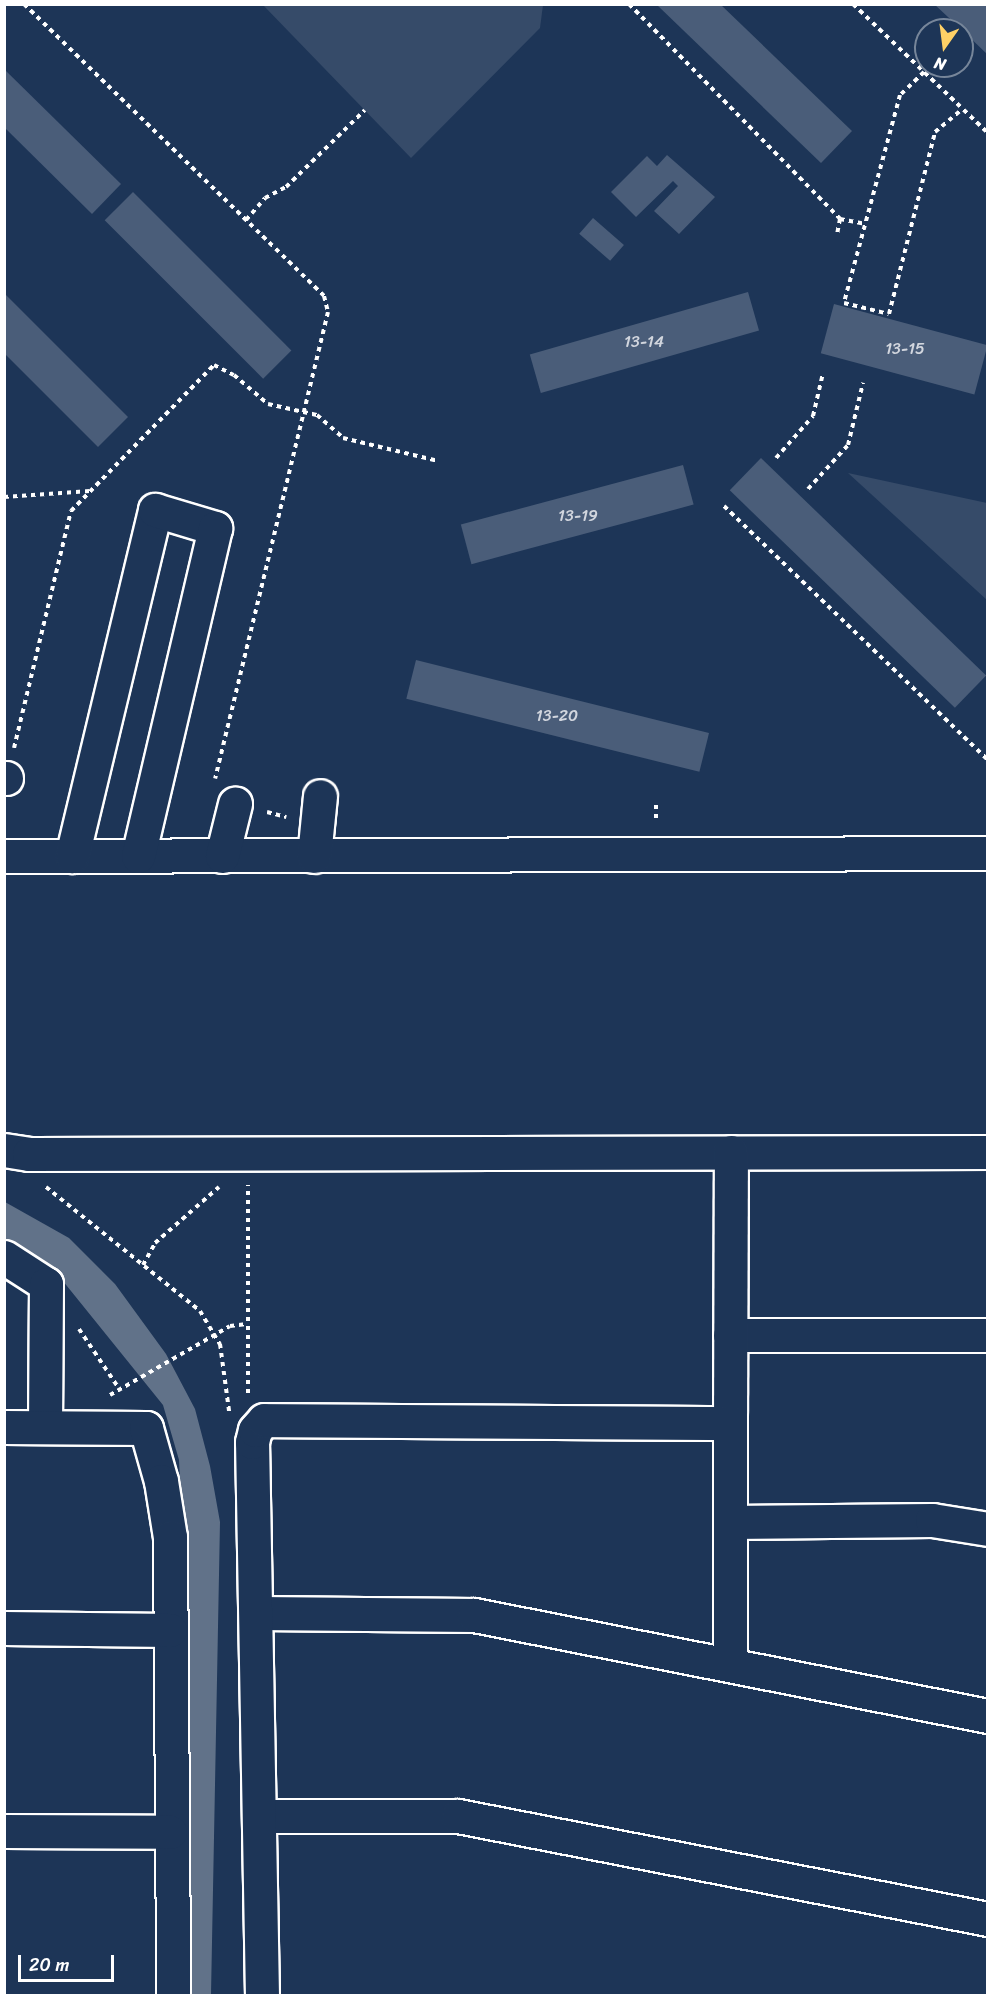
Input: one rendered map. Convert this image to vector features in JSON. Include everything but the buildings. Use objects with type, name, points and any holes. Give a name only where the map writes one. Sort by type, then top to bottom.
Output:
[{"type":"street","points":[[72,856],[155,510],[215,528],[138,856]]},
{"type":"street","points":[[222,856],[225,794]]},
{"type":"street","points":[[314,856],[320,796]]},
{"type":"street","points":[[4,856],[987,853]]},
{"type":"street","points":[[17,1152],[249,1154],[987,1152]]},
{"type":"street","points":[[730,1664],[731,1152]]},
{"type":"street","points":[[4,1257],[46,1284],[45,1426]]},
{"type":"street","points":[[730,1335],[987,1335]]},
{"type":"street","points":[[262,1995],[255,1430],[264,1420],[730,1423]]},
{"type":"street","points":[[4,1427],[146,1428],[161,1481],[170,1537],[170,1832],[173,1995]]},
{"type":"street","points":[[730,1521],[932,1520],[987,1529]]},
{"type":"street","points":[[257,1613],[474,1615],[987,1716]]},
{"type":"street","points":[[4,1628],[170,1630]]},
{"type":"street","points":[[258,1816],[458,1816],[987,1919]]},
{"type":"street","points":[[4,1831],[170,1832]]},
{"type":"path","points":[[24,4],[324,296],[328,312],[304,412],[225,794]]},
{"type":"path","points":[[629,4],[840,219],[865,224]]},
{"type":"path","points":[[853,4],[914,62]]},
{"type":"path","points":[[918,78],[900,95],[844,303],[889,314],[935,132],[962,109]]},
{"type":"path","points":[[930,78],[987,133]]},
{"type":"path","points":[[246,220],[265,198],[286,187],[365,110]]},
{"type":"path","points":[[837,235],[840,219]]},
{"type":"path","points":[[5,778],[71,511],[214,365],[234,375],[268,404],[317,415],[343,438],[438,461]]},
{"type":"path","points":[[776,458],[813,416],[823,373]]},
{"type":"path","points":[[808,489],[848,445],[863,382]]},
{"type":"path","points":[[4,497],[91,491]]},
{"type":"path","points":[[724,506],[987,760]]},
{"type":"path","points":[[656,805],[656,825]]},
{"type":"path","points":[[17,1152],[29,1174],[200,1311],[214,1335],[224,1362],[228,1409],[235,1426],[255,1430],[248,1407],[249,1154]]},
{"type":"path","points":[[143,1265],[155,1243],[223,1184]]},
{"type":"path","points":[[47,1314],[67,1316],[125,1398]]},
{"type":"path","points":[[105,1398],[230,1326],[247,1324]]},
{"type":"shaded area","points":[[263,5],[543,5],[540,28],[411,158]]},
{"type":"shaded area","points":[[848,473],[987,503],[987,600]]},
{"type":"shaded area","points":[[5,1202],[69,1238],[115,1284],[166,1354],[195,1409],[210,1466],[220,1522],[211,1995],[188,1995],[184,1561],[179,1460],[163,1405],[50,1265],[5,1240]]}]
